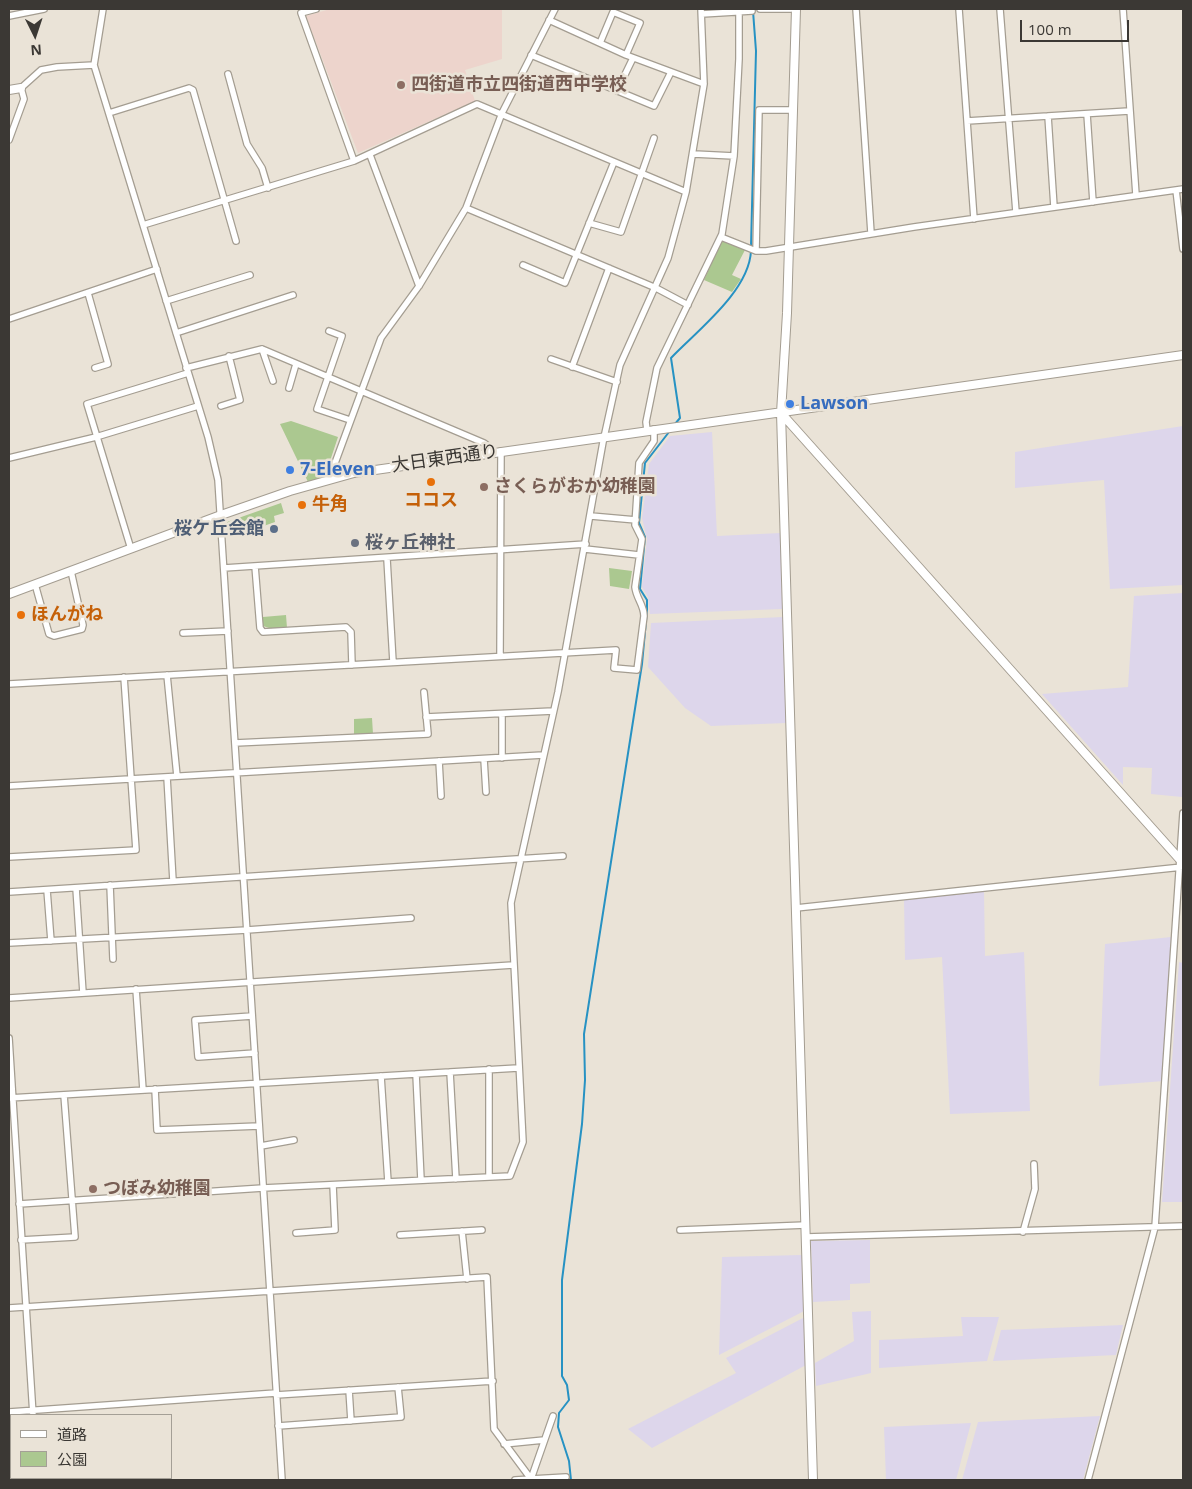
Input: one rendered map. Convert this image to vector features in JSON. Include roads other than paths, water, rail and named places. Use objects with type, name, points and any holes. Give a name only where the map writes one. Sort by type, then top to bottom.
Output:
[{"type":"street","points":[[9,16],[44,9]]},
{"type":"street","points":[[103,9],[94,65],[144,225],[218,476],[282,1480]]},
{"type":"street","points":[[316,9],[301,13],[354,161]]},
{"type":"street","points":[[332,478],[331,474],[381,338],[419,286],[466,208],[502,113],[555,9]]},
{"type":"street","points":[[760,9],[791,9]]},
{"type":"street","points":[[796,9],[789,248],[780,413],[813,1480]]},
{"type":"street","points":[[856,9],[871,234]]},
{"type":"street","points":[[959,9],[974,218]]},
{"type":"street","points":[[1000,9],[1016,212]]},
{"type":"street","points":[[1123,9],[1136,195]]},
{"type":"street","points":[[9,684],[616,650],[614,668],[637,670],[644,616],[642,605],[635,593],[642,539],[636,520],[639,463],[654,441],[651,430],[646,422],[657,368],[721,237],[734,156],[739,10]]},
{"type":"street","points":[[19,1204],[263,1188],[510,1176],[523,1142],[511,903],[565,652],[620,366],[668,258],[686,192],[694,154],[704,84],[702,11],[752,11]]},
{"type":"street","points":[[600,43],[613,12],[640,23],[626,55]]},
{"type":"street","points":[[549,20],[633,58],[704,84]]},
{"type":"street","points":[[531,54],[654,106],[671,72]]},
{"type":"street","points":[[617,90],[633,58]]},
{"type":"street","points":[[9,90],[21,88],[41,70],[94,65]]},
{"type":"street","points":[[228,74],[247,144],[262,168],[268,188]]},
{"type":"street","points":[[9,140],[24,99],[21,88]]},
{"type":"street","points":[[109,113],[189,88],[193,90],[236,241]]},
{"type":"street","points":[[144,225],[354,161],[476,104],[502,113],[686,192]]},
{"type":"street","points":[[756,251],[759,110],[793,110]]},
{"type":"street","points":[[967,121],[1130,111]]},
{"type":"street","points":[[1087,114],[1092,202]]},
{"type":"street","points":[[1048,116],[1054,207]]},
{"type":"street","points":[[589,224],[620,232],[654,138]]},
{"type":"street","points":[[694,154],[734,156]]},
{"type":"street","points":[[370,155],[419,286]]},
{"type":"street","points":[[523,265],[565,283],[614,162]]},
{"type":"street","points":[[721,237],[756,251],[789,248],[974,218],[1183,188]]},
{"type":"street","points":[[1176,190],[1183,249]]},
{"type":"street","points":[[466,208],[656,288],[688,305]]},
{"type":"street","points":[[572,366],[609,268]]},
{"type":"street","points":[[9,319],[157,270]]},
{"type":"street","points":[[166,301],[250,275]]},
{"type":"street","points":[[88,293],[108,364],[95,368]]},
{"type":"street","points":[[176,333],[294,295]]},
{"type":"street","points":[[329,331],[342,336],[317,409],[350,420]]},
{"type":"street","points":[[131,550],[87,404],[229,356],[262,349],[484,443],[488,446],[489,453]]},
{"type":"street","points":[[262,349],[273,381]]},
{"type":"street","name":"大日東西通り","points":[[9,594],[221,515],[332,478],[501,451],[1183,355]]},
{"type":"street","points":[[221,406],[240,400],[229,356]]},
{"type":"street","points":[[551,359],[617,382]]},
{"type":"street","points":[[289,388],[296,364]]},
{"type":"street","points":[[9,458],[96,437],[198,406]]},
{"type":"street","points":[[780,413],[1181,864]]},
{"type":"street","points":[[500,656],[501,451]]},
{"type":"street","points":[[591,516],[636,520]]},
{"type":"street","points":[[224,568],[387,559],[501,550],[586,547],[639,555]]},
{"type":"street","points":[[387,559],[393,662]]},
{"type":"street","points":[[255,566],[260,628],[263,632],[346,627],[351,632],[352,665]]},
{"type":"street","points":[[35,584],[49,634],[54,636],[82,629],[83,625],[71,571]]},
{"type":"street","points":[[183,633],[228,631]]},
{"type":"street","points":[[167,675],[177,776]]},
{"type":"street","points":[[9,857],[136,850],[124,678]]},
{"type":"street","points":[[235,743],[428,734],[424,692]]},
{"type":"street","points":[[426,717],[553,711]]},
{"type":"street","points":[[502,714],[502,758]]},
{"type":"street","points":[[9,786],[543,755]]},
{"type":"street","points":[[484,759],[486,792]]},
{"type":"street","points":[[439,761],[441,796]]},
{"type":"street","points":[[167,777],[173,881]]},
{"type":"street","points":[[1088,1480],[1155,1227],[1183,813]]},
{"type":"street","points":[[9,892],[563,856]]},
{"type":"street","points":[[796,908],[1181,864]]},
{"type":"street","points":[[110,886],[113,959]]},
{"type":"street","points":[[76,888],[83,993]]},
{"type":"street","points":[[48,890],[51,941]]},
{"type":"street","points":[[9,944],[411,918]]},
{"type":"street","points":[[9,998],[513,965]]},
{"type":"street","points":[[136,989],[143,1090]]},
{"type":"street","points":[[252,1016],[195,1020],[196,1038],[198,1057],[255,1054]]},
{"type":"street","points":[[9,1038],[11,1098],[22,1240],[32,1413]]},
{"type":"street","points":[[11,1098],[518,1068]]},
{"type":"street","points":[[489,1070],[489,1177]]},
{"type":"street","points":[[450,1072],[456,1178]]},
{"type":"street","points":[[416,1074],[421,1180]]},
{"type":"street","points":[[381,1076],[388,1182]]},
{"type":"street","points":[[155,1089],[157,1130],[259,1126]]},
{"type":"street","points":[[22,1240],[75,1237],[64,1095]]},
{"type":"street","points":[[261,1146],[280,1141],[294,1140]]},
{"type":"street","points":[[1023,1232],[1035,1189],[1034,1164]]},
{"type":"street","points":[[296,1233],[335,1230],[333,1185]]},
{"type":"street","points":[[680,1230],[806,1226]]},
{"type":"street","points":[[806,1237],[1183,1226]]},
{"type":"street","points":[[400,1235],[482,1230]]},
{"type":"street","points":[[462,1231],[467,1279]]},
{"type":"street","points":[[9,1308],[488,1278],[494,1428],[531,1479]]},
{"type":"street","points":[[9,1412],[32,1413],[276,1394],[493,1381]]},
{"type":"street","points":[[278,1426],[401,1417],[398,1387]]},
{"type":"street","points":[[349,1390],[351,1421]]},
{"type":"street","points":[[531,1479],[553,1416]]},
{"type":"street","points":[[504,1444],[544,1440]]},
{"type":"street","points":[[515,1480],[566,1477]]},
{"type":"waterway","points":[[751,246],[756,51],[753,11]]},
{"type":"waterway","points":[[675,424],[680,418],[671,358],[708,322],[732,295],[748,266],[751,251]]},
{"type":"waterway","points":[[571,1480],[569,1461],[558,1427],[559,1413],[569,1400],[567,1385],[562,1376],[562,1280],[582,1124],[585,1080],[584,1034],[642,664],[647,600],[640,589],[645,537],[639,523],[645,463],[669,432]]},
{"type":"place","name":"四街道市立四街道西中学校","points":[[401,85]]},
{"type":"place","name":"Lawson","points":[[790,404]]},
{"type":"place","name":"7-Eleven","points":[[290,470]]},
{"type":"place","name":"ココス","points":[[431,482]]},
{"type":"place","name":"さくらがおか幼稚園","points":[[484,487]]},
{"type":"place","name":"牛角","points":[[302,505]]},
{"type":"place","name":"桜ケ丘会館","points":[[274,529]]},
{"type":"place","name":"桜ヶ丘神社","points":[[355,543]]},
{"type":"place","name":"ほんがね","points":[[21,615]]},
{"type":"place","name":"つぼみ幼稚園","points":[[93,1189]]}]
